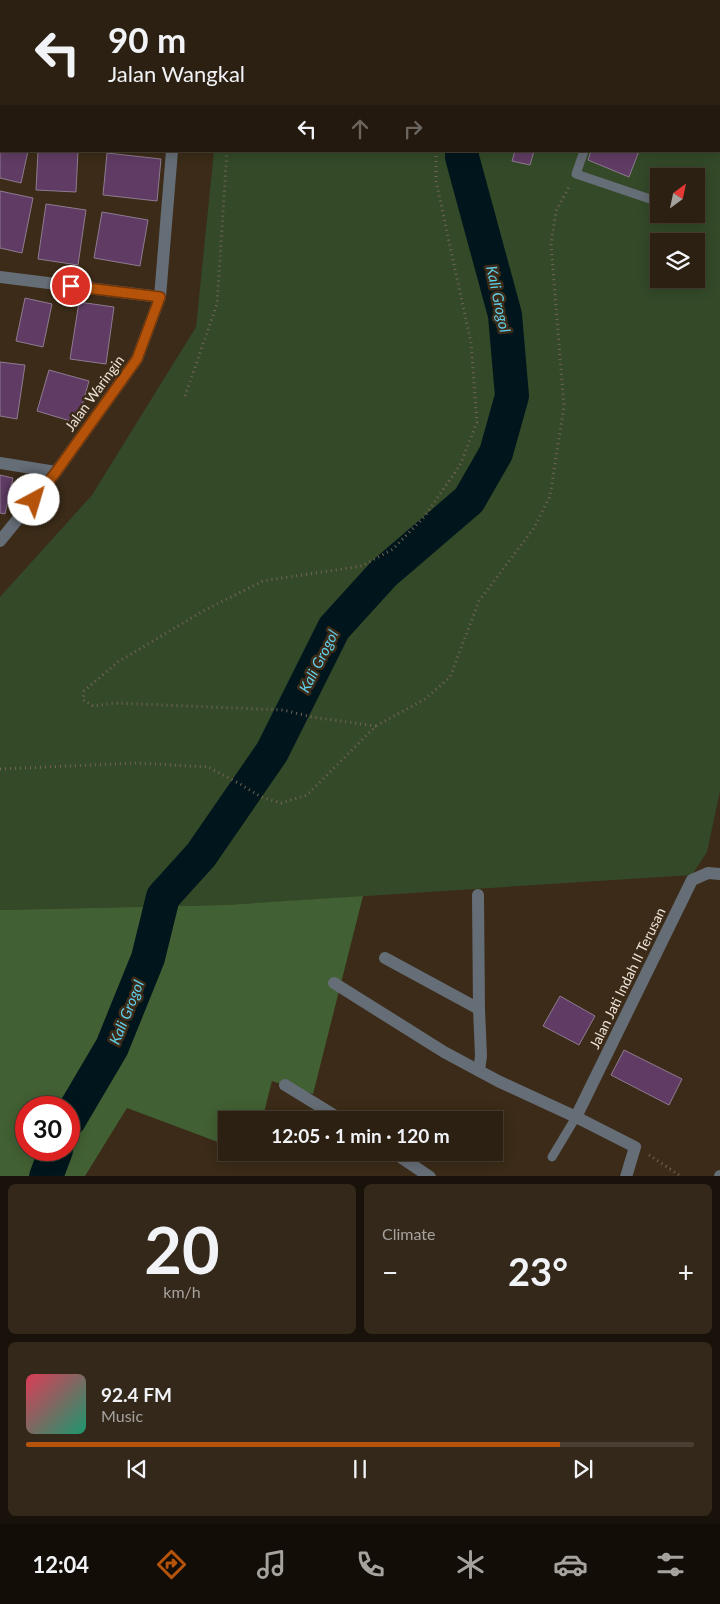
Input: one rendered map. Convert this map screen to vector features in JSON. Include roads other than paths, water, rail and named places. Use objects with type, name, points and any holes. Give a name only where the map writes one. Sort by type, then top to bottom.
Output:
[{"type":"street","name":"Jalan Waringin","points":[[0,541],[56,472],[137,359],[160,297],[172,152]]},
{"type":"street","points":[[0,277],[160,297]]},
{"type":"street","points":[[0,463],[56,472]]},
{"type":"street","name":"Jalan Jati Indah II Terusan","points":[[576,1117],[692,880],[708,873],[720,874]]},
{"type":"street","points":[[478,895],[481,1056],[479,1071]]},
{"type":"street","points":[[385,958],[479,1009]]},
{"type":"street","points":[[334,983],[444,1052],[498,1081],[635,1147],[626,1176]]},
{"type":"street","points":[[284,1085],[327,1111]]},
{"type":"street","points":[[407,1161],[430,1176]]},
{"type":"lane","points":[[584,152],[576,174],[650,199]]},
{"type":"lane","points":[[552,1157],[576,1117]]},
{"type":"waterway","name":"Kali Grogol","points":[[80,1101],[112,1047],[148,958],[163,897],[201,855],[272,752],[334,628],[384,573],[469,500],[496,453],[512,396],[505,315],[462,152]]},
{"type":"waterway","name":"Kali Grogol","points":[[46,1176],[52,1161]]}]
